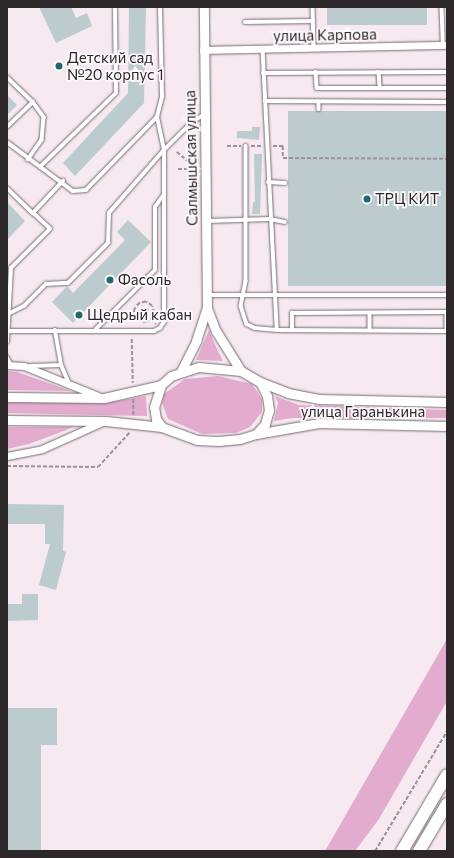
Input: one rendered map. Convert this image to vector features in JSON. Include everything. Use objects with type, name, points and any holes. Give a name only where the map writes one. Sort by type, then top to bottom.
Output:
[{"type":"highway","points":[[402,851],[447,775]]},
{"type":"highway","points":[[419,851],[447,804]]},
{"type":"main road","name":"Салмышская улица","points":[[181,371],[196,340],[207,308],[204,7]]},
{"type":"main road","name":"Салмышская улица","points":[[207,308],[216,331],[241,371]]},
{"type":"main road","points":[[7,397],[104,398],[161,385],[181,371],[199,367],[241,371],[260,382],[267,396],[269,410],[265,424],[256,434],[226,440],[197,440],[162,427],[106,421],[7,420]]},
{"type":"main road","name":"улица Гаранькина","points":[[260,382],[288,393],[318,399],[447,402]]},
{"type":"main road","points":[[161,385],[154,407],[156,419],[162,427]]},
{"type":"main road","name":"улица Гаранькина","points":[[256,434],[319,424],[447,426]]},
{"type":"street","name":"улица Карпова","points":[[204,50],[445,45]]},
{"type":"street","points":[[9,365],[24,366],[70,386],[104,398]]},
{"type":"street","points":[[7,456],[42,449],[106,421]]},
{"type":"lane","points":[[40,167],[116,93],[115,7]]},
{"type":"lane","points":[[9,331],[154,331],[160,328],[164,322],[164,150],[157,117],[162,97],[160,7]]},
{"type":"lane","points":[[313,7],[314,48]]},
{"type":"lane","points":[[442,7],[445,45]]},
{"type":"lane","points":[[245,22],[313,21]]},
{"type":"lane","points":[[263,49],[268,182],[277,330]]},
{"type":"lane","points":[[316,72],[317,88],[447,88]]},
{"type":"lane","points":[[379,72],[380,88]]},
{"type":"lane","points":[[263,73],[447,72]]},
{"type":"lane","points":[[7,77],[34,102],[44,117],[42,140],[28,160]]},
{"type":"lane","points":[[265,101],[447,102]]},
{"type":"lane","points":[[7,127],[34,102]]},
{"type":"lane","points":[[318,102],[319,109]]},
{"type":"lane","points":[[10,313],[24,306],[46,284],[68,283],[108,243],[109,213],[164,150],[193,121],[205,114]]},
{"type":"lane","points":[[7,142],[28,160],[63,181],[73,191],[86,190],[157,117]]},
{"type":"lane","points":[[246,146],[246,281],[241,295],[241,306],[247,324],[255,328],[277,330],[447,331],[447,312],[370,314],[292,313],[292,330]]},
{"type":"lane","points":[[33,213],[63,181]]},
{"type":"lane","points":[[268,182],[285,183]]},
{"type":"lane","points":[[7,188],[50,229],[11,268],[10,313],[7,342]]},
{"type":"lane","points":[[96,330],[155,270],[155,207],[163,196]]},
{"type":"lane","points":[[205,221],[270,219],[285,222]]},
{"type":"lane","points":[[207,294],[447,295]]},
{"type":"lane","points":[[370,314],[370,330]]},
{"type":"lane","points":[[55,331],[61,365],[70,386]]},
{"type":"lane","points":[[7,357],[9,365]]},
{"type":"lane","points":[[24,366],[61,365]]},
{"type":"path","points":[[227,146],[237,146]]},
{"type":"path","points":[[177,152],[197,169],[178,169]]},
{"type":"path","points":[[287,158],[447,159]]},
{"type":"path","points":[[146,302],[152,306],[154,313],[151,319],[144,322],[138,320],[134,314],[135,308],[140,303],[146,302]]},
{"type":"path","points":[[151,319],[160,328]]},
{"type":"path","points":[[375,851],[447,731]]},
{"type":"shaded area","points":[[209,330],[216,347],[223,361],[196,360]]},
{"type":"shaded area","points":[[7,371],[17,372],[71,391],[7,390]]},
{"type":"shaded area","points":[[218,376],[252,384],[262,399],[262,412],[250,427],[236,433],[202,434],[168,419],[162,403],[164,394],[185,379]]},
{"type":"shaded area","points":[[146,396],[147,416],[7,413],[7,402],[118,401]]},
{"type":"shaded area","points":[[275,396],[299,405],[447,410],[447,418],[293,418],[274,421],[278,403]]},
{"type":"shaded area","points":[[7,427],[74,427],[29,444],[7,449]]},
{"type":"shaded area","points":[[447,639],[447,701],[379,819],[355,851],[325,851]]},
{"type":"building","points":[[39,7],[71,7],[76,18],[87,13],[92,26],[56,43]]},
{"type":"building","points":[[129,7],[146,7],[144,103],[75,176],[63,163],[128,93]]},
{"type":"building","points":[[327,7],[427,7],[427,25],[327,25]]},
{"type":"building","points":[[7,95],[17,105],[7,115]]},
{"type":"building","name":"ТРЦ КИТ","points":[[288,111],[447,111],[447,286],[288,286]]},
{"type":"building","points":[[252,127],[260,127],[259,140],[237,138],[237,131],[252,131]]},
{"type":"building","points":[[254,154],[262,154],[260,214],[252,214],[253,202],[255,202]]},
{"type":"building","points":[[7,202],[25,221],[7,240]]},
{"type":"building","points":[[128,220],[151,242],[73,323],[52,302],[67,286],[73,293],[125,240],[117,232]]},
{"type":"building","points":[[7,504],[64,505],[63,551],[66,552],[56,590],[39,585],[50,544],[45,544],[45,524],[7,524]]},
{"type":"building","points":[[22,594],[38,594],[38,620],[7,621],[7,604],[22,604]]},
{"type":"building","points":[[7,708],[57,708],[57,745],[41,745],[41,851],[7,851]]},
{"type":"place","name":"Детский сад №20 корпус 1","points":[[59,66]]},
{"type":"place","name":"ТРЦ КИТ","points":[[367,199]]},
{"type":"place","name":"Фасоль","points":[[110,280]]},
{"type":"place","name":"Щедрый кабан","points":[[79,315]]}]
